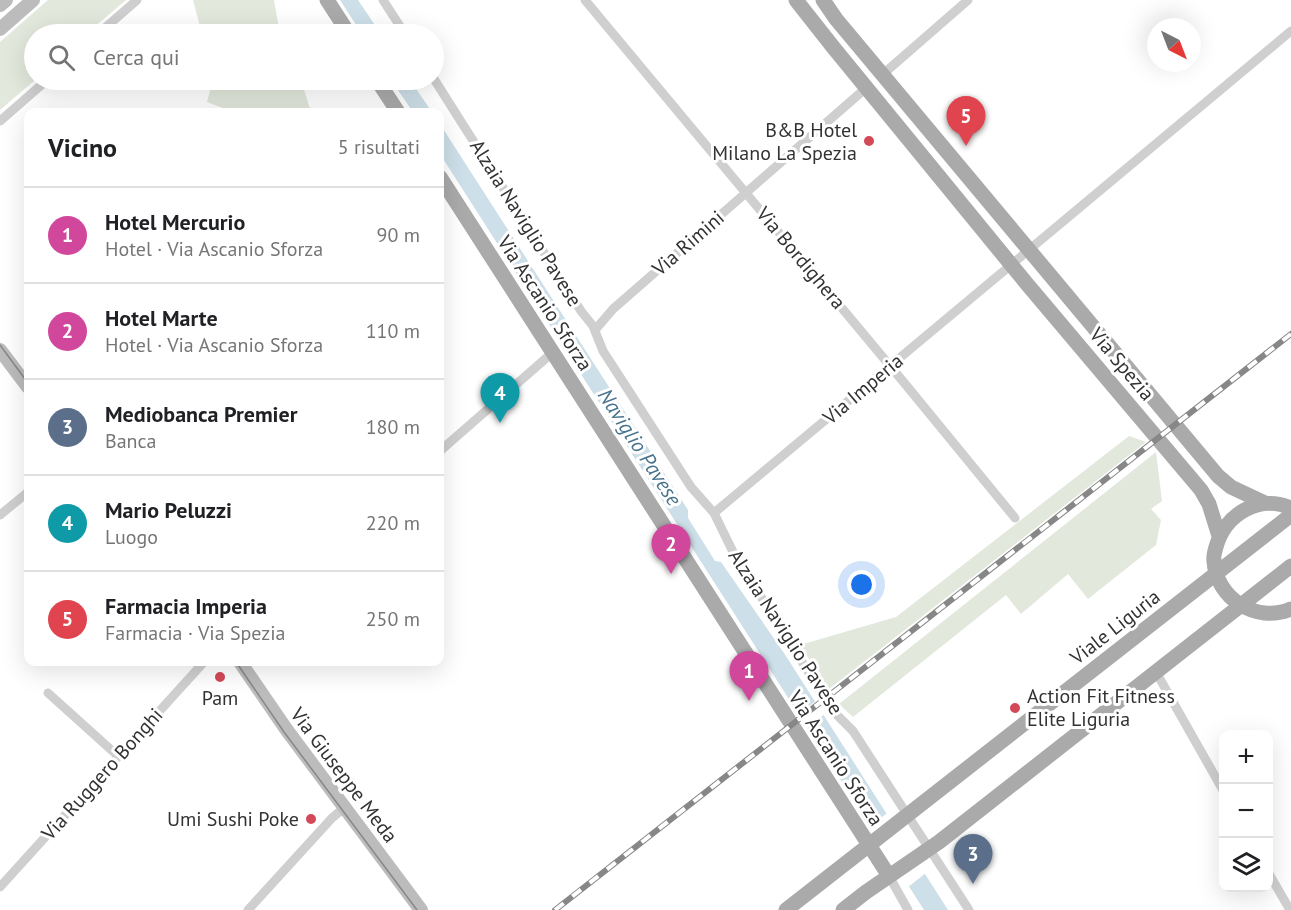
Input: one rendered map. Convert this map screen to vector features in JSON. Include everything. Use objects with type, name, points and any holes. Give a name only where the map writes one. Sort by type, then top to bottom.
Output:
[{"type":"main road","points":[[327,0],[343,24]]},
{"type":"main road","name":"Via Spezia","points":[[796,0],[1030,250],[1218,476],[1231,487],[1265,503],[1279,503],[1291,508]]},
{"type":"main road","name":"Via Spezia","points":[[823,0],[877,85],[1012,265],[1201,490],[1209,504],[1219,536]]},
{"type":"main road","points":[[384,90],[395,108]]},
{"type":"main road","name":"Via Ascanio Sforza","points":[[444,183],[892,874]]},
{"type":"main road","points":[[1265,503],[1237,514],[1219,536],[1213,560],[1227,593],[1241,606],[1265,613],[1289,611]]},
{"type":"main road","name":"Viale Liguria","points":[[786,910],[1291,515]]},
{"type":"main road","points":[[843,910],[925,852],[1291,566]]},
{"type":"street","points":[[0,5],[6,0]]},
{"type":"street","points":[[0,29],[33,0]]},
{"type":"street","points":[[109,24],[137,0]]},
{"type":"street","points":[[383,0],[399,24]]},
{"type":"street","name":"Via Bordighera","points":[[585,0],[1015,518]]},
{"type":"street","name":"Via Rimini","points":[[595,330],[613,309],[746,193],[877,85],[968,0]]},
{"type":"street","points":[[1012,265],[1291,31]]},
{"type":"street","points":[[0,121],[36,90]]},
{"type":"street","name":"Alzaia Naviglio Pavese","points":[[441,90],[595,330],[603,351],[688,482],[714,513],[734,554],[833,711],[853,730],[903,818],[925,852],[969,910]]},
{"type":"street","name":"Via Imperia","points":[[714,513],[1012,265]]},
{"type":"street","points":[[0,350],[24,382]]},
{"type":"street","points":[[444,448],[552,353]]},
{"type":"street","points":[[0,515],[24,495]]},
{"type":"street","name":"Via Ruggero Bonghi","points":[[0,887],[200,666]]},
{"type":"street","name":"Via Giuseppe Meda","points":[[243,666],[275,714],[421,910]]},
{"type":"street","points":[[1156,672],[1219,784]]},
{"type":"street","points":[[48,693],[118,756]]},
{"type":"street","points":[[248,910],[332,818],[344,808]]},
{"type":"street","points":[[892,874],[908,910]]},
{"type":"street","points":[[1273,880],[1290,910]]},
{"type":"shaded area","points":[[48,0],[126,0],[98,24],[24,24],[24,89],[0,110],[0,42]]},
{"type":"shaded area","points":[[193,0],[274,0],[278,24],[199,24]]},
{"type":"shaded area","points":[[210,90],[304,90],[310,108],[223,108],[207,102]]},
{"type":"shaded area","points":[[1129,436],[1146,442],[829,689],[800,645],[896,617]]},
{"type":"shaded area","points":[[1156,452],[1162,501],[1151,509],[1161,520],[1156,545],[1088,599],[1068,574],[1021,614],[1006,595],[853,717],[839,704]]},
{"type":"water","points":[[340,0],[358,0],[374,24],[356,24]]},
{"type":"water","points":[[398,90],[417,90],[429,108],[410,108]]},
{"type":"water","name":"Naviglio Pavese","points":[[444,130],[688,510],[688,518],[715,561],[721,562],[784,653],[948,910],[924,910],[444,160]]},
{"type":"pier","points":[[817,700],[826,713],[805,730],[796,716]]},
{"type":"pier","points":[[889,812],[927,872],[907,888],[868,827]]},
{"type":"tram line","points":[[0,345],[24,378]]},
{"type":"tram line","points":[[239,666],[284,732],[417,910]]},
{"type":"railway","points":[[555,910],[1291,334]]},
{"type":"place","name":"B&B Hotel Milano La Spezia","points":[[869,141]]},
{"type":"place","name":"Farmacia Imperia","points":[[966,146]]},
{"type":"place","name":"Mario Peluzzi","points":[[500,423]]},
{"type":"place","name":"Hotel Marte","points":[[671,574]]},
{"type":"place","name":"Pam","points":[[220,677]]},
{"type":"place","name":"Hotel Mercurio","points":[[749,701]]},
{"type":"place","name":"Action Fit Fitness Elite Liguria","points":[[1015,708]]},
{"type":"place","name":"Umi Sushi Poke","points":[[311,819]]},
{"type":"place","name":"Mediobanca Premier","points":[[973,884]]}]
